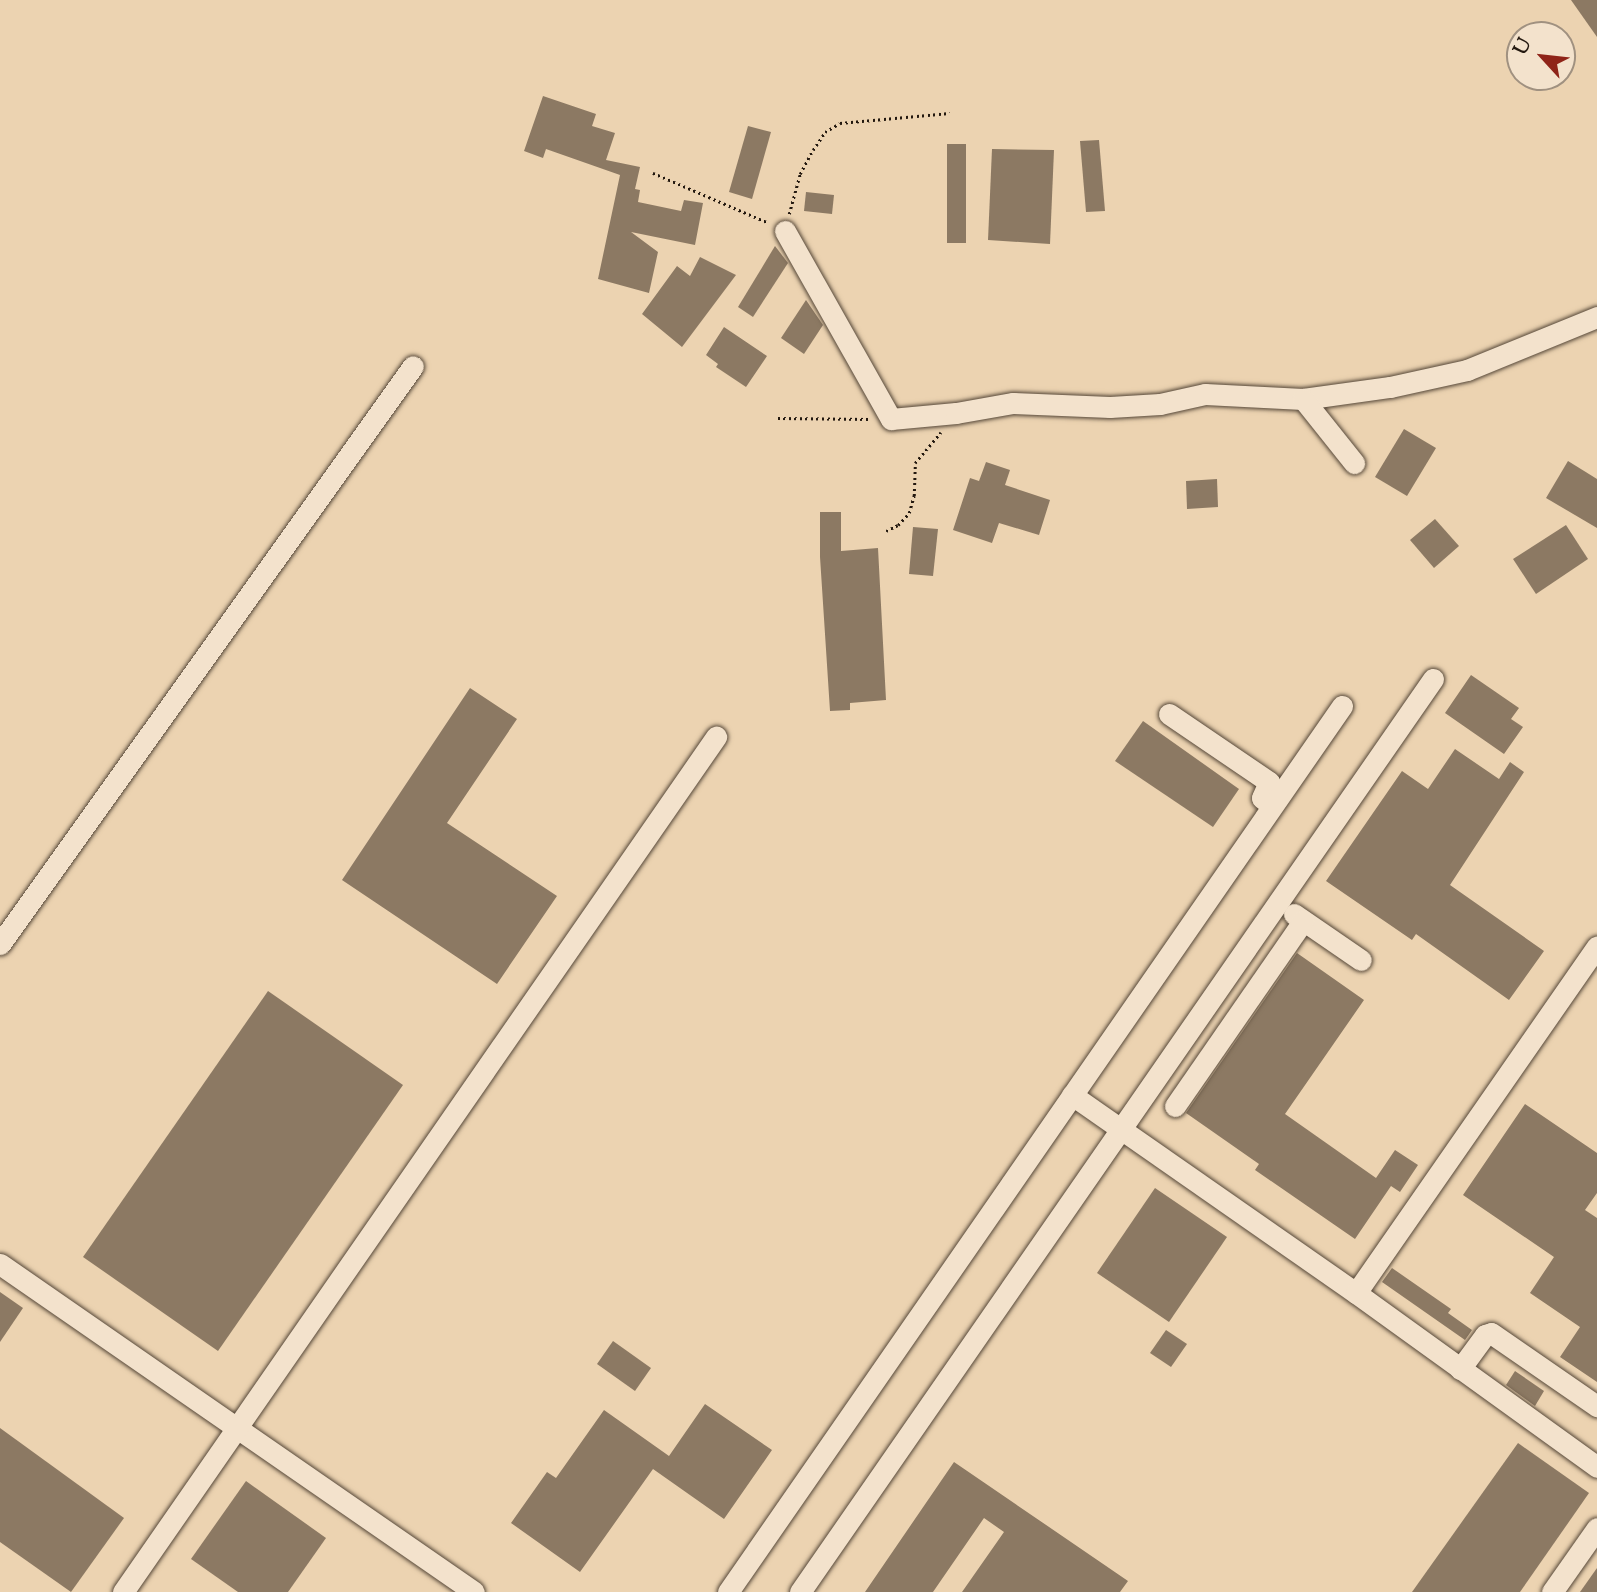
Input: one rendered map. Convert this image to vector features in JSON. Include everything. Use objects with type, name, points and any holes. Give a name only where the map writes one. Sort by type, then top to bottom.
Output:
[{"type":"street","points":[[785,231],[891,419],[956,413],[1013,403],[1110,407],[1160,404],[1205,394],[1303,399],[1390,387],[1467,370],[1597,317]]},
{"type":"street","points":[[0,944],[413,366]]},
{"type":"street","points":[[1303,399],[1354,463]]},
{"type":"street","points":[[800,1592],[1433,679]]},
{"type":"street","points":[[728,1592],[1342,706]]},
{"type":"street","points":[[1169,714],[1269,782],[1262,798],[1273,806]]},
{"type":"street","points":[[123,1592],[716,737]]},
{"type":"street","points":[[1278,903],[1361,960]]},
{"type":"street","points":[[1175,1106],[1303,920]]},
{"type":"street","points":[[1356,1293],[1597,946]]},
{"type":"street","points":[[1072,1095],[1356,1293],[1597,1467]]},
{"type":"street","points":[[0,1264],[474,1592]]},
{"type":"street","points":[[1460,1369],[1485,1335],[1491,1333],[1597,1406]]},
{"type":"street","points":[[1552,1592],[1597,1528]]},
{"type":"path","points":[[653,173],[785,231],[800,174],[825,132],[840,122],[857,119],[950,113]]},
{"type":"path","points":[[886,531],[898,525],[909,513],[914,496],[915,463],[956,413]]},
{"type":"path","points":[[778,418],[891,419]]},
{"type":"building","points":[[1571,0],[1597,0],[1597,37]]},
{"type":"building","points":[[543,96],[596,114],[592,126],[615,133],[606,160],[640,167],[635,189],[640,190],[638,202],[681,211],[684,200],[703,203],[695,245],[631,232],[658,252],[649,293],[598,279],[620,175],[546,149],[543,158],[524,151]]},
{"type":"building","points":[[748,126],[771,132],[752,199],[729,192]]},
{"type":"building","points":[[1099,140],[1105,211],[1086,212],[1080,141]]},
{"type":"building","points":[[947,144],[966,144],[966,243],[947,243]]},
{"type":"building","points":[[992,149],[1054,150],[1050,244],[988,240]]},
{"type":"building","points":[[806,192],[834,195],[832,214],[804,211]]},
{"type":"building","points":[[775,246],[788,263],[753,317],[738,307]]},
{"type":"building","points":[[700,257],[736,275],[682,347],[642,314],[677,266],[690,276]]},
{"type":"building","points":[[806,300],[823,325],[804,354],[781,338]]},
{"type":"building","points":[[724,327],[767,356],[746,387],[716,367],[718,364],[706,355]]},
{"type":"building","points":[[1404,429],[1436,448],[1407,496],[1375,477]]},
{"type":"building","points":[[1568,461],[1597,479],[1597,528],[1546,498]]},
{"type":"building","points":[[986,462],[1010,470],[1005,485],[1050,500],[1039,535],[999,523],[992,543],[953,530],[970,478],[979,481]]},
{"type":"building","points":[[1217,479],[1218,507],[1187,509],[1186,481]]},
{"type":"building","points":[[820,512],[841,512],[841,551],[878,548],[886,700],[850,703],[850,710],[830,711],[820,557]]},
{"type":"building","points":[[1435,519],[1459,546],[1434,568],[1410,540]]},
{"type":"building","points":[[1566,525],[1588,559],[1536,594],[1513,559]]},
{"type":"building","points":[[913,527],[938,529],[933,576],[909,574]]},
{"type":"building","points":[[1471,675],[1519,708],[1511,719],[1523,727],[1504,754],[1445,713]]},
{"type":"building","points":[[470,688],[517,719],[447,823],[557,896],[497,984],[342,880]]},
{"type":"building","points":[[1143,721],[1239,789],[1213,827],[1115,761]]},
{"type":"building","points":[[1455,749],[1499,779],[1510,762],[1524,772],[1450,885],[1544,951],[1509,1000],[1416,934],[1412,940],[1326,881],[1402,771],[1428,789]]},
{"type":"building","points":[[1297,953],[1364,1000],[1285,1114],[1376,1178],[1395,1150],[1418,1165],[1400,1192],[1391,1186],[1355,1239],[1255,1170],[1259,1164],[1186,1113]]},
{"type":"building","points":[[268,991],[403,1085],[218,1351],[83,1257]]},
{"type":"building","points":[[1525,1104],[1597,1153],[1597,1193],[1585,1210],[1597,1218],[1597,1382],[1560,1357],[1580,1327],[1530,1293],[1554,1257],[1463,1195]]},
{"type":"building","points":[[1155,1188],[1227,1237],[1169,1322],[1097,1273]]},
{"type":"building","points":[[1392,1268],[1451,1309],[1448,1313],[1472,1330],[1465,1340],[1382,1282]]},
{"type":"building","points":[[0,1292],[23,1308],[0,1342]]},
{"type":"building","points":[[1166,1330],[1187,1344],[1171,1367],[1150,1353]]},
{"type":"building","points":[[613,1341],[651,1368],[635,1391],[597,1364]]},
{"type":"building","points":[[1515,1371],[1544,1391],[1535,1406],[1506,1385]]},
{"type":"building","points":[[705,1404],[772,1450],[724,1519],[653,1469],[580,1572],[511,1523],[547,1472],[556,1478],[604,1410],[669,1456]]},
{"type":"building","points":[[0,1428],[124,1518],[71,1592],[0,1542]]},
{"type":"building","points":[[1518,1443],[1589,1493],[1520,1592],[1412,1592]]},
{"type":"building","points":[[954,1462],[1128,1581],[1120,1592],[962,1592],[1004,1532],[984,1518],[933,1592],[865,1592]]},
{"type":"building","points":[[246,1481],[326,1538],[288,1592],[238,1592],[191,1559]]},
{"type":"building","points":[[1597,1568],[1597,1592],[1580,1592]]}]
